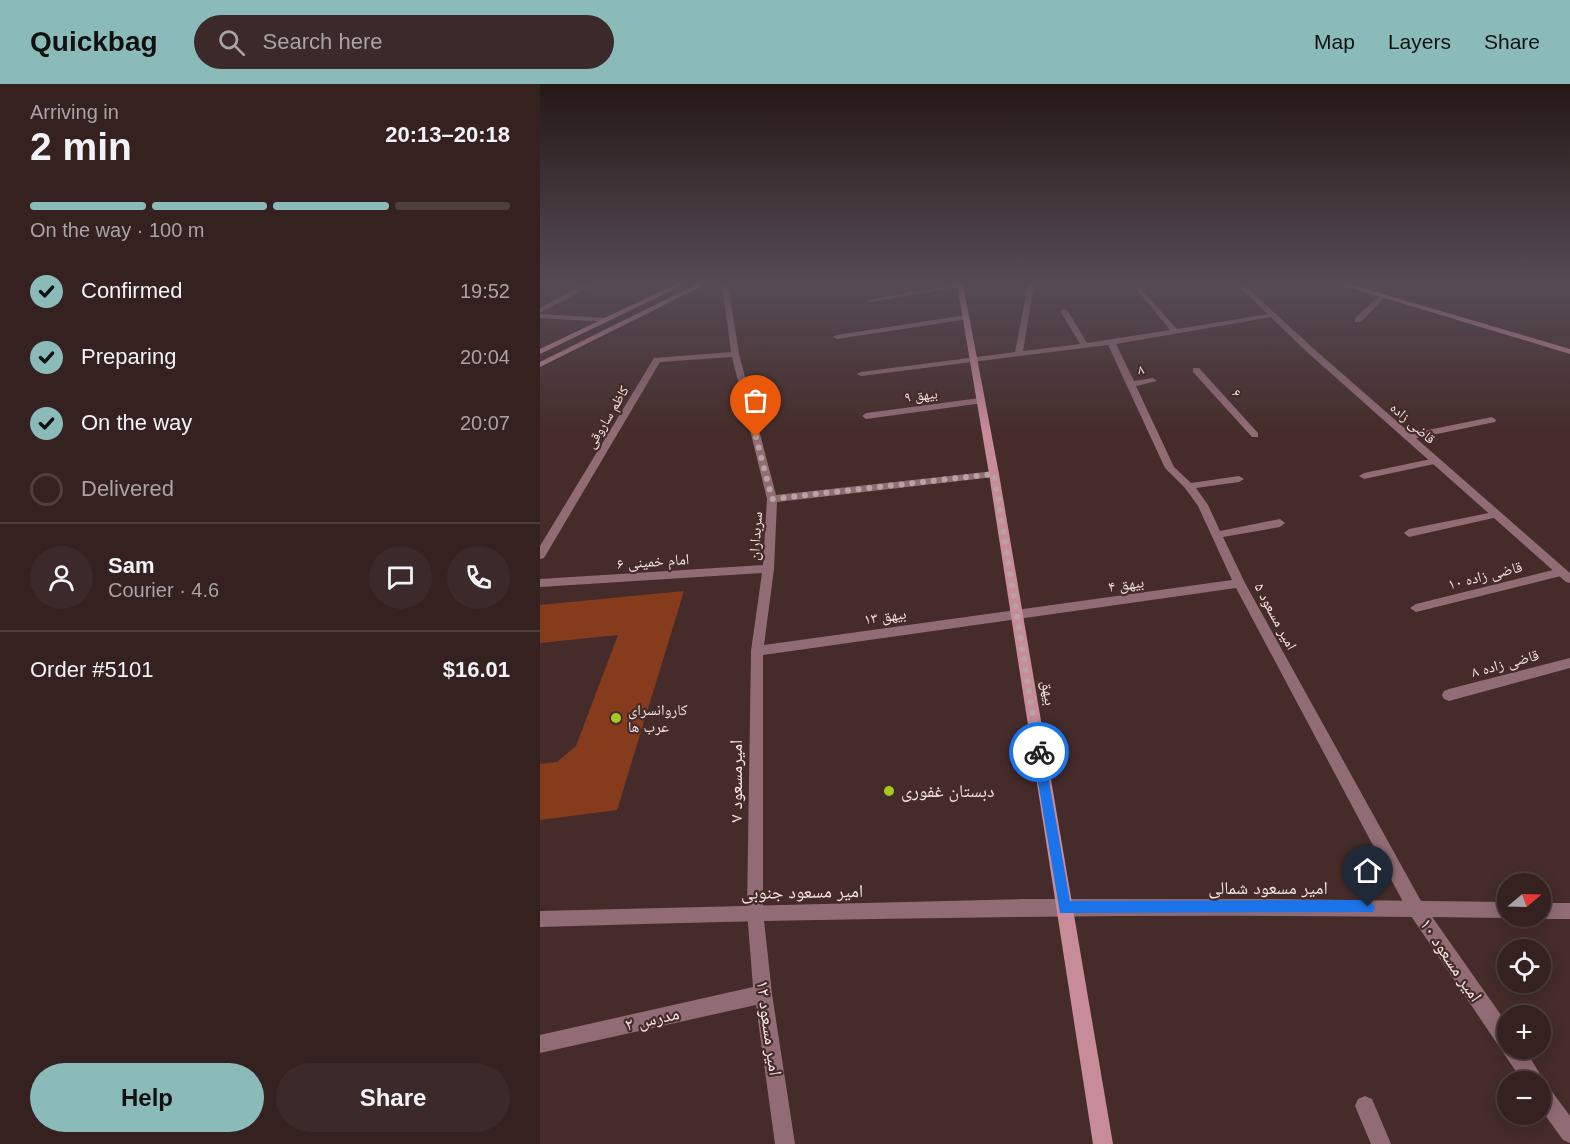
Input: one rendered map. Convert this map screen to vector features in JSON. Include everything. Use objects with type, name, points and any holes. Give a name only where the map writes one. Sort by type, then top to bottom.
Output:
[{"type":"main road","points":[[540,352],[579,333]]},
{"type":"main road","points":[[540,365],[603,333]]},
{"type":"main road","name":"بیهق","points":[[969,333],[1103,1144]]},
{"type":"main road","points":[[1508,333],[1570,352]]},
{"type":"street","name":"سربداران","points":[[732,333],[735,354],[772,499],[768,569],[756,651]]},
{"type":"street","points":[[837,337],[860,333]]},
{"type":"street","points":[[1019,354],[1023,333]]},
{"type":"street","points":[[1077,333],[1085,346]]},
{"type":"street","points":[[861,374],[1085,346],[1161,333]]},
{"type":"street","name":"قاضی زاده","points":[[1293,333],[1494,515],[1566,575]]},
{"type":"street","name":"امیر مسعود ۵","points":[[1111,342],[1170,468],[1189,486],[1203,505],[1239,583],[1415,907]]},
{"type":"street","name":"کاظم ساروقی","points":[[540,555],[657,360],[735,354]]},
{"type":"street","name":"۶","points":[[1196,370],[1255,435]]},
{"type":"street","name":"۸","points":[[1132,384],[1153,381]]},
{"type":"street","name":"بیهق ۹","points":[[866,416],[980,401]]},
{"type":"street","points":[[1408,437],[1492,420]]},
{"type":"street","points":[[1364,476],[1436,461]]},
{"type":"street","points":[[772,499],[994,474]]},
{"type":"street","points":[[1189,486],[1239,479]]},
{"type":"street","points":[[1409,532],[1494,515]]},
{"type":"street","points":[[1217,535],[1280,523]]},
{"type":"street","name":"امام خمینی ۶","points":[[540,583],[768,569]]},
{"type":"street","name":"قاضی زاده ۱۰","points":[[1416,608],[1566,575]]},
{"type":"street","name":"بیهق ۴","points":[[1017,614],[1239,583]]},
{"type":"street","name":"بیهق ۱۳","points":[[756,651],[1017,614]]},
{"type":"street","name":"امیرمسعود ۷","points":[[755,911],[756,651]]},
{"type":"street","name":"قاضی زاده ۸","points":[[1449,695],[1570,663]]},
{"type":"street","name":"امیر مسعود شمالی","points":[[1065,908],[1415,907],[1497,910]]},
{"type":"street","name":"امیر مسعود ۱۰","points":[[1415,907],[1497,1026]]},
{"type":"street","name":"امیر مسعود جنوبی","points":[[540,919],[755,911],[1065,908]]},
{"type":"street","name":"امیر مسعود ۱۲","points":[[755,911],[763,994],[786,1144]]},
{"type":"street","points":[[1551,911],[1570,911]]},
{"type":"street","name":"مدرس ۲","points":[[540,1044],[763,994]]},
{"type":"street","points":[[1365,1106],[1381,1144]]},
{"type":"street","points":[[1551,1106],[1570,1133]]},
{"type":"building","name":"کاروانسرای عرب ها","points":[[684,591],[617,810],[540,820],[540,764],[557,762],[576,746],[618,635],[540,643],[540,605]]},
{"type":"way so far","points":[[756,437],[772,499],[994,474],[1039,752]]},
{"type":"place","name":"کاروانسرای عرب ها","points":[[616,718]]},
{"type":"place","name":"دبستان غفوری","points":[[889,791]]},
{"type":"route","points":[[1039,752],[1065,908],[1368,907]]}]
